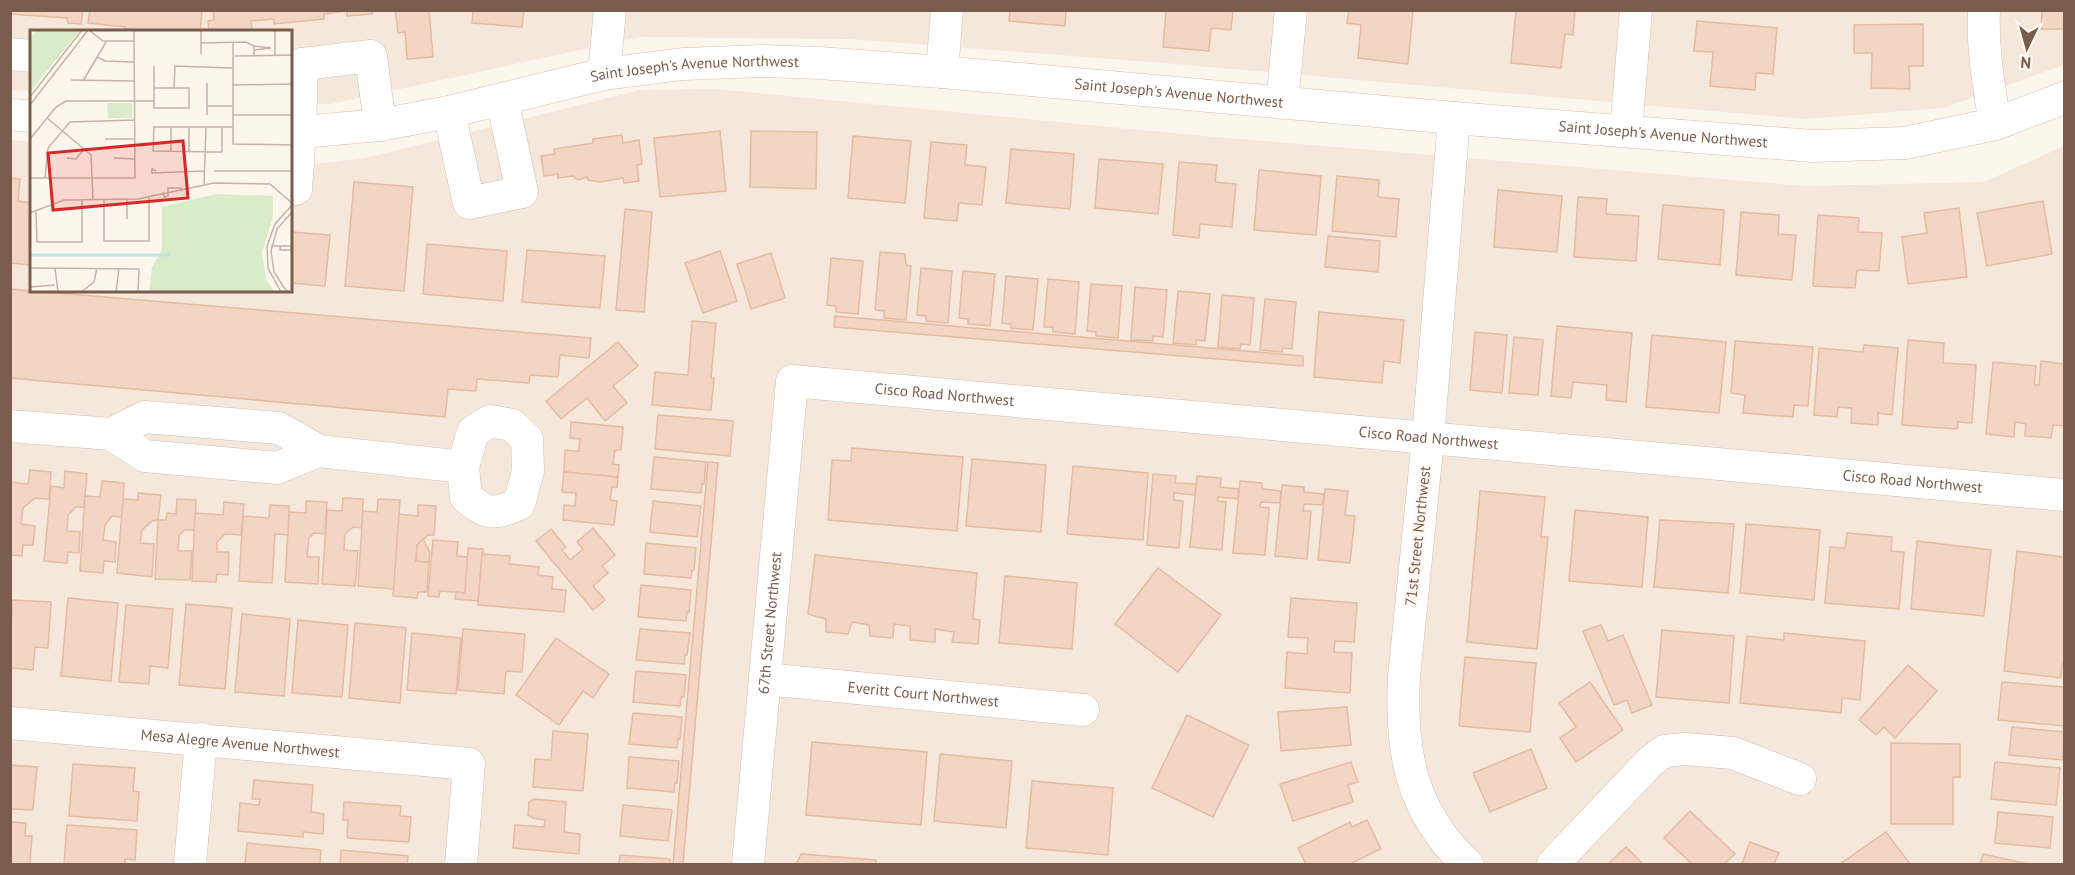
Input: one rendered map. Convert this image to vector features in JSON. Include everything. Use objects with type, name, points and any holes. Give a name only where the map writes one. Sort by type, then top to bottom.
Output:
[{"type":"street","points":[[604,74],[610,10]]},
{"type":"street","points":[[942,72],[947,10]]},
{"type":"street","points":[[1282,103],[1291,10]]},
{"type":"street","points":[[1626,131],[1636,10]]},
{"type":"street","points":[[1984,10],[1986,71],[1995,124]]},
{"type":"street","points":[[10,54],[30,56]]},
{"type":"street","points":[[292,188],[296,189],[296,133],[302,64],[371,56],[380,125]]},
{"type":"street","name":"Saint Joseph's Avenue Northwest","points":[[296,133],[380,125],[449,112],[604,74],[683,64],[762,61],[942,72],[1454,118],[1813,146],[1905,143],[1995,124],[2064,98]]},
{"type":"street","points":[[449,112],[469,203],[522,192],[502,99]]},
{"type":"street","points":[[10,115],[30,116]]},
{"type":"street","name":"71st Street Northwest","points":[[1454,118],[1428,439],[1402,717],[1405,746],[1418,796],[1432,823],[1450,849],[1467,864]]},
{"type":"street","name":"Cisco Road Northwest","points":[[792,381],[2064,495]]},
{"type":"street","name":"67th Street Northwest","points":[[748,864],[792,381]]},
{"type":"street","points":[[10,426],[111,434],[145,456],[277,468],[319,451],[462,467]]},
{"type":"street","name":"Everitt Court Northwest","points":[[765,679],[1083,710]]},
{"type":"street","name":"Mesa Alegre Avenue Northwest","points":[[10,723],[469,764],[461,864]]},
{"type":"street","points":[[189,864],[201,739]]},
{"type":"street","points":[[1553,864],[1650,762],[1664,751],[1685,749],[1733,753],[1800,779]]},
{"type":"shaded area","points":[[2064,10],[2064,65],[1943,108],[1804,119],[1163,63],[849,39],[640,37],[331,104],[292,104],[292,30],[30,30],[30,90],[11,91],[10,11]]},
{"type":"shaded area","points":[[715,89],[1204,136],[1806,186],[1984,182],[2064,146],[2064,864],[11,864],[11,140],[30,142],[30,292],[292,292],[292,167],[365,158],[640,90]]},
{"type":"building","points":[[10,10],[83,10],[81,24],[68,23],[67,18],[10,14]]},
{"type":"building","points":[[90,10],[202,10],[200,30],[126,30],[126,27],[88,23]]},
{"type":"building","points":[[213,10],[372,10],[372,14],[347,16],[347,11],[324,14],[324,19],[274,24],[274,19],[251,21],[252,30],[209,30],[208,21],[214,20]]},
{"type":"building","points":[[395,10],[429,10],[433,57],[407,59],[405,32],[398,33]]},
{"type":"building","points":[[473,10],[524,10],[522,27],[472,23]]},
{"type":"building","points":[[1010,10],[1066,10],[1065,26],[1009,21]]},
{"type":"building","points":[[1166,10],[1233,10],[1231,30],[1211,28],[1209,51],[1163,47]]},
{"type":"building","points":[[1349,10],[1413,10],[1408,64],[1358,58],[1361,25],[1347,23]]},
{"type":"building","points":[[1516,10],[1575,10],[1573,35],[1565,34],[1561,68],[1511,63]]},
{"type":"building","points":[[2042,10],[2064,10],[2064,29],[2041,29]]},
{"type":"building","points":[[1697,21],[1777,28],[1773,74],[1756,73],[1755,90],[1710,86],[1713,52],[1694,51]]},
{"type":"building","points":[[1923,24],[1923,66],[1909,66],[1910,89],[1871,88],[1872,53],[1854,53],[1854,25]]},
{"type":"building","points":[[720,131],[726,191],[660,197],[654,138]]},
{"type":"building","points":[[751,131],[817,132],[816,189],[750,187]]},
{"type":"building","points":[[622,135],[623,143],[639,140],[642,164],[637,165],[639,181],[624,183],[623,178],[600,182],[588,180],[587,177],[578,180],[573,176],[558,178],[558,174],[544,176],[541,156],[555,154],[554,149],[593,143],[593,139]]},
{"type":"building","points":[[853,136],[911,141],[905,203],[848,198]]},
{"type":"building","points":[[931,142],[967,145],[965,165],[986,167],[982,205],[959,203],[957,221],[924,218]]},
{"type":"building","points":[[1011,149],[1074,154],[1070,209],[1006,203]]},
{"type":"building","points":[[1099,159],[1163,164],[1158,214],[1095,208]]},
{"type":"building","points":[[1179,162],[1217,165],[1215,182],[1236,184],[1232,227],[1200,224],[1199,238],[1173,235]]},
{"type":"building","points":[[1259,170],[1321,176],[1316,235],[1254,230]]},
{"type":"building","points":[[1337,176],[1379,180],[1378,197],[1399,199],[1396,237],[1332,231]]},
{"type":"building","points":[[10,178],[20,179],[18,201],[30,203],[30,265],[10,263]]},
{"type":"building","points":[[354,182],[413,187],[404,291],[345,286]]},
{"type":"building","points":[[1498,190],[1562,196],[1557,252],[1494,247]]},
{"type":"building","points":[[1578,197],[1607,199],[1606,214],[1639,216],[1636,261],[1574,257]]},
{"type":"building","points":[[2043,201],[2052,254],[1987,266],[1977,213]]},
{"type":"building","points":[[1663,205],[1724,210],[1720,265],[1658,259]]},
{"type":"building","points":[[1959,208],[1967,277],[1908,284],[1902,237],[1927,233],[1924,213]]},
{"type":"building","points":[[625,209],[652,212],[644,312],[616,310]]},
{"type":"building","points":[[1741,212],[1779,215],[1778,234],[1796,235],[1792,280],[1736,275]]},
{"type":"building","points":[[1818,215],[1859,218],[1858,232],[1882,233],[1879,271],[1857,270],[1855,288],[1813,286]]},
{"type":"building","points":[[292,232],[330,235],[325,286],[292,283]]},
{"type":"building","points":[[1328,236],[1380,241],[1378,272],[1325,267]]},
{"type":"building","points":[[427,244],[507,251],[503,301],[423,294]]},
{"type":"building","points":[[527,250],[605,256],[600,308],[522,302]]},
{"type":"building","points":[[720,251],[737,301],[703,313],[685,263]]},
{"type":"building","points":[[880,252],[905,254],[906,265],[911,266],[906,320],[884,318],[884,311],[875,310]]},
{"type":"building","points":[[771,253],[785,298],[751,309],[737,264]]},
{"type":"building","points":[[831,258],[863,261],[858,314],[836,312],[836,306],[827,305]]},
{"type":"building","points":[[921,268],[952,271],[948,323],[926,321],[926,316],[917,315]]},
{"type":"building","points":[[963,271],[995,274],[990,326],[968,324],[968,319],[959,318]]},
{"type":"building","points":[[1006,276],[1038,279],[1033,330],[1011,328],[1011,324],[1002,323]]},
{"type":"building","points":[[1048,279],[1079,282],[1075,334],[1053,332],[1053,327],[1044,327]]},
{"type":"building","points":[[1091,284],[1122,286],[1118,338],[1096,336],[1096,332],[1087,331]]},
{"type":"building","points":[[1135,287],[1167,290],[1163,337],[1153,336],[1153,341],[1131,340]]},
{"type":"building","points":[[10,289],[591,338],[589,358],[560,355],[558,377],[530,375],[529,383],[477,379],[476,391],[448,389],[445,417],[10,378]]},
{"type":"building","points":[[1178,291],[1210,294],[1205,341],[1196,340],[1196,345],[1173,343]]},
{"type":"building","points":[[1222,295],[1254,298],[1250,345],[1241,344],[1240,349],[1218,347]]},
{"type":"building","points":[[1265,299],[1296,302],[1292,349],[1283,348],[1282,352],[1260,350]]},
{"type":"building","points":[[1319,312],[1404,320],[1400,363],[1384,361],[1382,383],[1314,377]]},
{"type":"building","points":[[835,316],[1303,356],[1303,366],[834,327]]},
{"type":"building","points":[[692,321],[716,323],[711,378],[714,378],[711,410],[652,405],[655,372],[688,375]]},
{"type":"building","points":[[1557,326],[1632,333],[1626,402],[1606,400],[1607,385],[1573,382],[1571,398],[1551,396]]},
{"type":"building","points":[[1475,332],[1507,335],[1502,393],[1470,390]]},
{"type":"building","points":[[1652,335],[1726,342],[1719,413],[1646,407]]},
{"type":"building","points":[[1514,337],[1543,340],[1538,395],[1509,393]]},
{"type":"building","points":[[1908,340],[1944,343],[1943,363],[1976,365],[1972,423],[1958,422],[1957,429],[1902,425]]},
{"type":"building","points":[[1735,341],[1813,347],[1808,406],[1794,405],[1793,417],[1743,413],[1745,395],[1731,393]]},
{"type":"building","points":[[618,342],[638,366],[613,386],[627,403],[605,421],[587,398],[561,419],[546,401]]},
{"type":"building","points":[[1864,345],[1898,348],[1892,415],[1878,413],[1878,425],[1851,423],[1852,408],[1838,407],[1837,417],[1814,415],[1819,348],[1863,352]]},
{"type":"building","points":[[2041,361],[2064,364],[2064,426],[2053,425],[2051,438],[2025,436],[2026,424],[2015,422],[2014,437],[1986,434],[1993,362],[2036,366],[2034,385],[2039,385]]},
{"type":"building","points":[[658,415],[733,421],[730,456],[655,449]]},
{"type":"building","points":[[571,422],[623,427],[621,450],[615,450],[613,464],[619,465],[618,477],[564,472],[565,450],[579,451],[580,439],[570,438]]},
{"type":"building","points":[[852,448],[963,457],[957,531],[828,520],[832,460],[851,461]]},
{"type":"building","points":[[654,457],[706,462],[701,493],[651,489]]},
{"type":"building","points":[[972,459],[1046,465],[1041,532],[966,526]]},
{"type":"building","points":[[708,462],[718,463],[683,864],[673,864]]},
{"type":"building","points":[[1073,466],[1148,473],[1143,540],[1067,534]]},
{"type":"building","points":[[30,470],[51,472],[49,499],[35,498],[23,508],[21,524],[35,526],[33,545],[23,545],[22,556],[10,555],[10,482],[28,484]]},
{"type":"building","points":[[65,471],[87,474],[84,507],[76,507],[68,515],[67,531],[80,532],[79,553],[68,552],[67,563],[44,561],[51,486],[64,488]]},
{"type":"building","points":[[564,472],[618,477],[617,487],[612,487],[610,500],[617,501],[614,525],[563,520],[564,505],[575,506],[576,493],[562,492]]},
{"type":"building","points":[[1153,474],[1176,476],[1175,483],[1196,484],[1195,495],[1174,493],[1174,500],[1183,501],[1179,548],[1147,545]]},
{"type":"building","points":[[1197,476],[1221,478],[1220,487],[1239,489],[1238,499],[1218,497],[1217,501],[1226,502],[1222,550],[1190,547]]},
{"type":"building","points":[[102,481],[124,483],[122,517],[112,516],[105,525],[103,540],[116,542],[115,562],[104,561],[103,573],[80,571],[85,496],[100,497]]},
{"type":"building","points":[[1240,481],[1262,483],[1262,489],[1281,491],[1280,503],[1261,502],[1260,507],[1269,508],[1265,555],[1233,553]]},
{"type":"building","points":[[1282,485],[1304,487],[1304,492],[1324,494],[1323,505],[1304,504],[1303,511],[1311,511],[1307,559],[1275,556]]},
{"type":"building","points":[[1325,489],[1348,491],[1345,515],[1355,516],[1350,563],[1318,560]]},
{"type":"building","points":[[1480,491],[1545,497],[1541,537],[1548,537],[1537,649],[1467,642]]},
{"type":"building","points":[[138,493],[161,495],[158,520],[152,521],[142,530],[140,543],[154,544],[152,577],[117,573],[123,499],[138,500]]},
{"type":"building","points":[[343,498],[363,499],[362,528],[353,527],[345,534],[344,550],[358,551],[355,586],[322,584],[327,510],[342,511]]},
{"type":"building","points":[[177,499],[196,500],[195,530],[185,530],[179,535],[178,551],[192,551],[190,580],[155,579],[158,520],[166,520],[167,513],[176,514]]},
{"type":"building","points":[[378,499],[400,500],[394,589],[358,586],[363,511],[377,512]]},
{"type":"building","points":[[306,501],[327,502],[325,534],[314,533],[309,538],[307,557],[319,557],[318,584],[285,582],[289,512],[306,513]]},
{"type":"building","points":[[653,501],[701,506],[697,537],[650,532]]},
{"type":"building","points":[[224,502],[244,504],[241,535],[225,534],[217,542],[217,552],[229,552],[228,575],[217,574],[216,582],[192,581],[195,513],[223,515]]},
{"type":"building","points":[[270,505],[289,506],[288,535],[275,534],[272,583],[239,581],[243,516],[269,518]]},
{"type":"building","points":[[418,505],[436,506],[434,535],[428,535],[417,545],[416,561],[429,562],[427,592],[418,592],[417,598],[393,596],[399,514],[418,516]]},
{"type":"building","points":[[1575,510],[1648,517],[1642,587],[1569,581]]},
{"type":"building","points":[[1660,520],[1734,524],[1728,593],[1654,587]]},
{"type":"building","points":[[1746,524],[1820,530],[1814,600],[1740,593]]},
{"type":"building","points":[[593,528],[615,555],[602,566],[608,573],[593,586],[605,600],[593,610],[536,541],[551,529],[566,547],[562,550],[570,560],[583,549],[577,542]]},
{"type":"building","points":[[1847,533],[1892,537],[1891,551],[1904,552],[1899,609],[1825,603],[1830,547],[1845,548]]},
{"type":"building","points":[[423,539],[430,552],[429,562],[416,561],[417,545]]},
{"type":"building","points":[[433,540],[458,542],[457,556],[468,557],[465,593],[440,591],[439,597],[428,596]]},
{"type":"building","points":[[1917,541],[1991,550],[1984,616],[1911,609]]},
{"type":"building","points":[[646,543],[696,548],[691,578],[644,574]]},
{"type":"building","points":[[468,548],[483,549],[478,601],[455,599],[456,592],[465,593]]},
{"type":"building","points":[[2017,551],[2064,557],[2064,664],[2062,664],[2061,678],[2004,671]]},
{"type":"building","points":[[482,554],[510,556],[509,564],[539,567],[538,575],[553,577],[552,589],[566,590],[564,612],[478,605]]},
{"type":"building","points":[[815,555],[977,573],[973,619],[980,620],[978,644],[952,642],[954,632],[935,629],[935,642],[910,640],[910,626],[894,624],[893,638],[870,636],[869,625],[852,622],[848,634],[826,632],[826,619],[808,614]]},
{"type":"building","points":[[1158,568],[1221,615],[1178,672],[1115,624]]},
{"type":"building","points":[[1005,576],[1077,583],[1072,649],[999,643]]},
{"type":"building","points":[[641,585],[691,590],[686,621],[638,617]]},
{"type":"building","points":[[68,598],[118,603],[111,681],[61,676]]},
{"type":"building","points":[[1291,598],[1357,603],[1354,642],[1335,641],[1334,652],[1352,653],[1350,693],[1285,688],[1287,652],[1307,654],[1308,638],[1288,637]]},
{"type":"building","points":[[12,600],[51,602],[48,648],[35,647],[33,670],[10,668]]},
{"type":"building","points":[[186,604],[232,608],[225,689],[179,685]]},
{"type":"building","points":[[126,605],[173,609],[168,668],[150,666],[149,684],[119,682]]},
{"type":"building","points":[[242,614],[290,619],[284,696],[235,692]]},
{"type":"building","points":[[298,620],[348,625],[342,697],[292,693]]},
{"type":"building","points":[[355,623],[406,628],[400,703],[349,698]]},
{"type":"building","points":[[1601,625],[1608,641],[1623,635],[1652,705],[1632,713],[1627,700],[1614,705],[1583,631]]},
{"type":"building","points":[[463,629],[525,634],[522,672],[506,671],[504,694],[458,690]]},
{"type":"building","points":[[640,629],[690,633],[684,664],[636,660]]},
{"type":"building","points":[[1662,630],[1734,636],[1729,703],[1656,697]]},
{"type":"building","points":[[412,633],[461,638],[456,694],[407,690]]},
{"type":"building","points":[[1784,633],[1865,641],[1860,700],[1842,698],[1841,713],[1740,703],[1747,636],[1784,640]]},
{"type":"building","points":[[556,638],[609,674],[593,698],[583,691],[559,725],[516,695]]},
{"type":"building","points":[[1465,657],[1536,663],[1530,732],[1459,726]]},
{"type":"building","points":[[1908,665],[1937,691],[1895,738],[1884,727],[1876,735],[1859,720]]},
{"type":"building","points":[[636,671],[686,675],[684,697],[681,697],[680,706],[633,702]]},
{"type":"building","points":[[1590,682],[1623,730],[1576,762],[1560,738],[1576,727],[1559,703]]},
{"type":"building","points":[[2002,682],[2064,687],[2064,726],[1998,720]]},
{"type":"building","points":[[1347,707],[1351,745],[1281,751],[1278,712]]},
{"type":"building","points":[[633,713],[682,717],[677,748],[629,744]]},
{"type":"building","points":[[1187,715],[1249,745],[1213,817],[1152,788]]},
{"type":"building","points":[[2012,727],[2064,732],[2063,760],[2009,755]]},
{"type":"building","points":[[553,731],[588,734],[583,791],[533,787],[535,759],[551,760]]},
{"type":"building","points":[[812,742],[927,752],[921,825],[806,815]]},
{"type":"building","points":[[1891,743],[1960,744],[1960,777],[1953,777],[1953,824],[1891,824]]},
{"type":"building","points":[[1531,749],[1547,788],[1490,812],[1473,773]]},
{"type":"building","points":[[940,754],[1012,761],[1006,828],[934,821]]},
{"type":"building","points":[[629,757],[679,761],[674,792],[627,788]]},
{"type":"building","points":[[1351,762],[1358,782],[1348,785],[1353,802],[1293,821],[1280,784]]},
{"type":"building","points":[[1995,762],[2060,768],[2056,805],[1991,799]]},
{"type":"building","points":[[73,764],[135,768],[133,791],[139,792],[137,821],[69,816]]},
{"type":"building","points":[[10,765],[37,767],[33,810],[10,809]]},
{"type":"building","points":[[254,780],[313,785],[311,812],[324,814],[323,834],[303,832],[303,837],[238,831],[240,803],[259,805],[260,799],[252,799]]},
{"type":"building","points":[[1032,781],[1113,788],[1108,855],[1026,848]]},
{"type":"building","points":[[534,799],[566,802],[564,832],[580,834],[579,854],[513,848],[515,825],[544,827],[545,820],[528,815],[529,802]]},
{"type":"building","points":[[344,802],[401,806],[400,816],[411,817],[409,842],[347,838],[348,820],[343,820]]},
{"type":"building","points":[[623,805],[672,810],[668,841],[620,836]]},
{"type":"building","points":[[1690,811],[1735,854],[1724,864],[1692,864],[1664,838]]},
{"type":"building","points":[[1998,812],[2053,817],[2050,848],[1995,843]]},
{"type":"building","points":[[1367,820],[1381,849],[1350,864],[1306,864],[1298,848],[1350,822],[1352,827]]},
{"type":"building","points":[[10,822],[26,823],[25,836],[32,836],[30,864],[10,864]]},
{"type":"building","points":[[67,825],[137,830],[135,860],[125,859],[125,864],[64,864]]},
{"type":"building","points":[[1886,832],[1910,864],[1840,864]]},
{"type":"building","points":[[1750,842],[1779,853],[1774,864],[1742,864]]},
{"type":"building","points":[[247,843],[321,850],[320,864],[245,864]]},
{"type":"building","points":[[1626,847],[1643,864],[1608,864]]},
{"type":"building","points":[[341,850],[408,856],[407,864],[340,864]]},
{"type":"building","points":[[801,854],[876,860],[876,864],[791,864],[797,863]]},
{"type":"building","points":[[1983,854],[2028,864],[1980,864]]},
{"type":"building","points":[[620,855],[670,859],[670,864],[619,864]]}]
